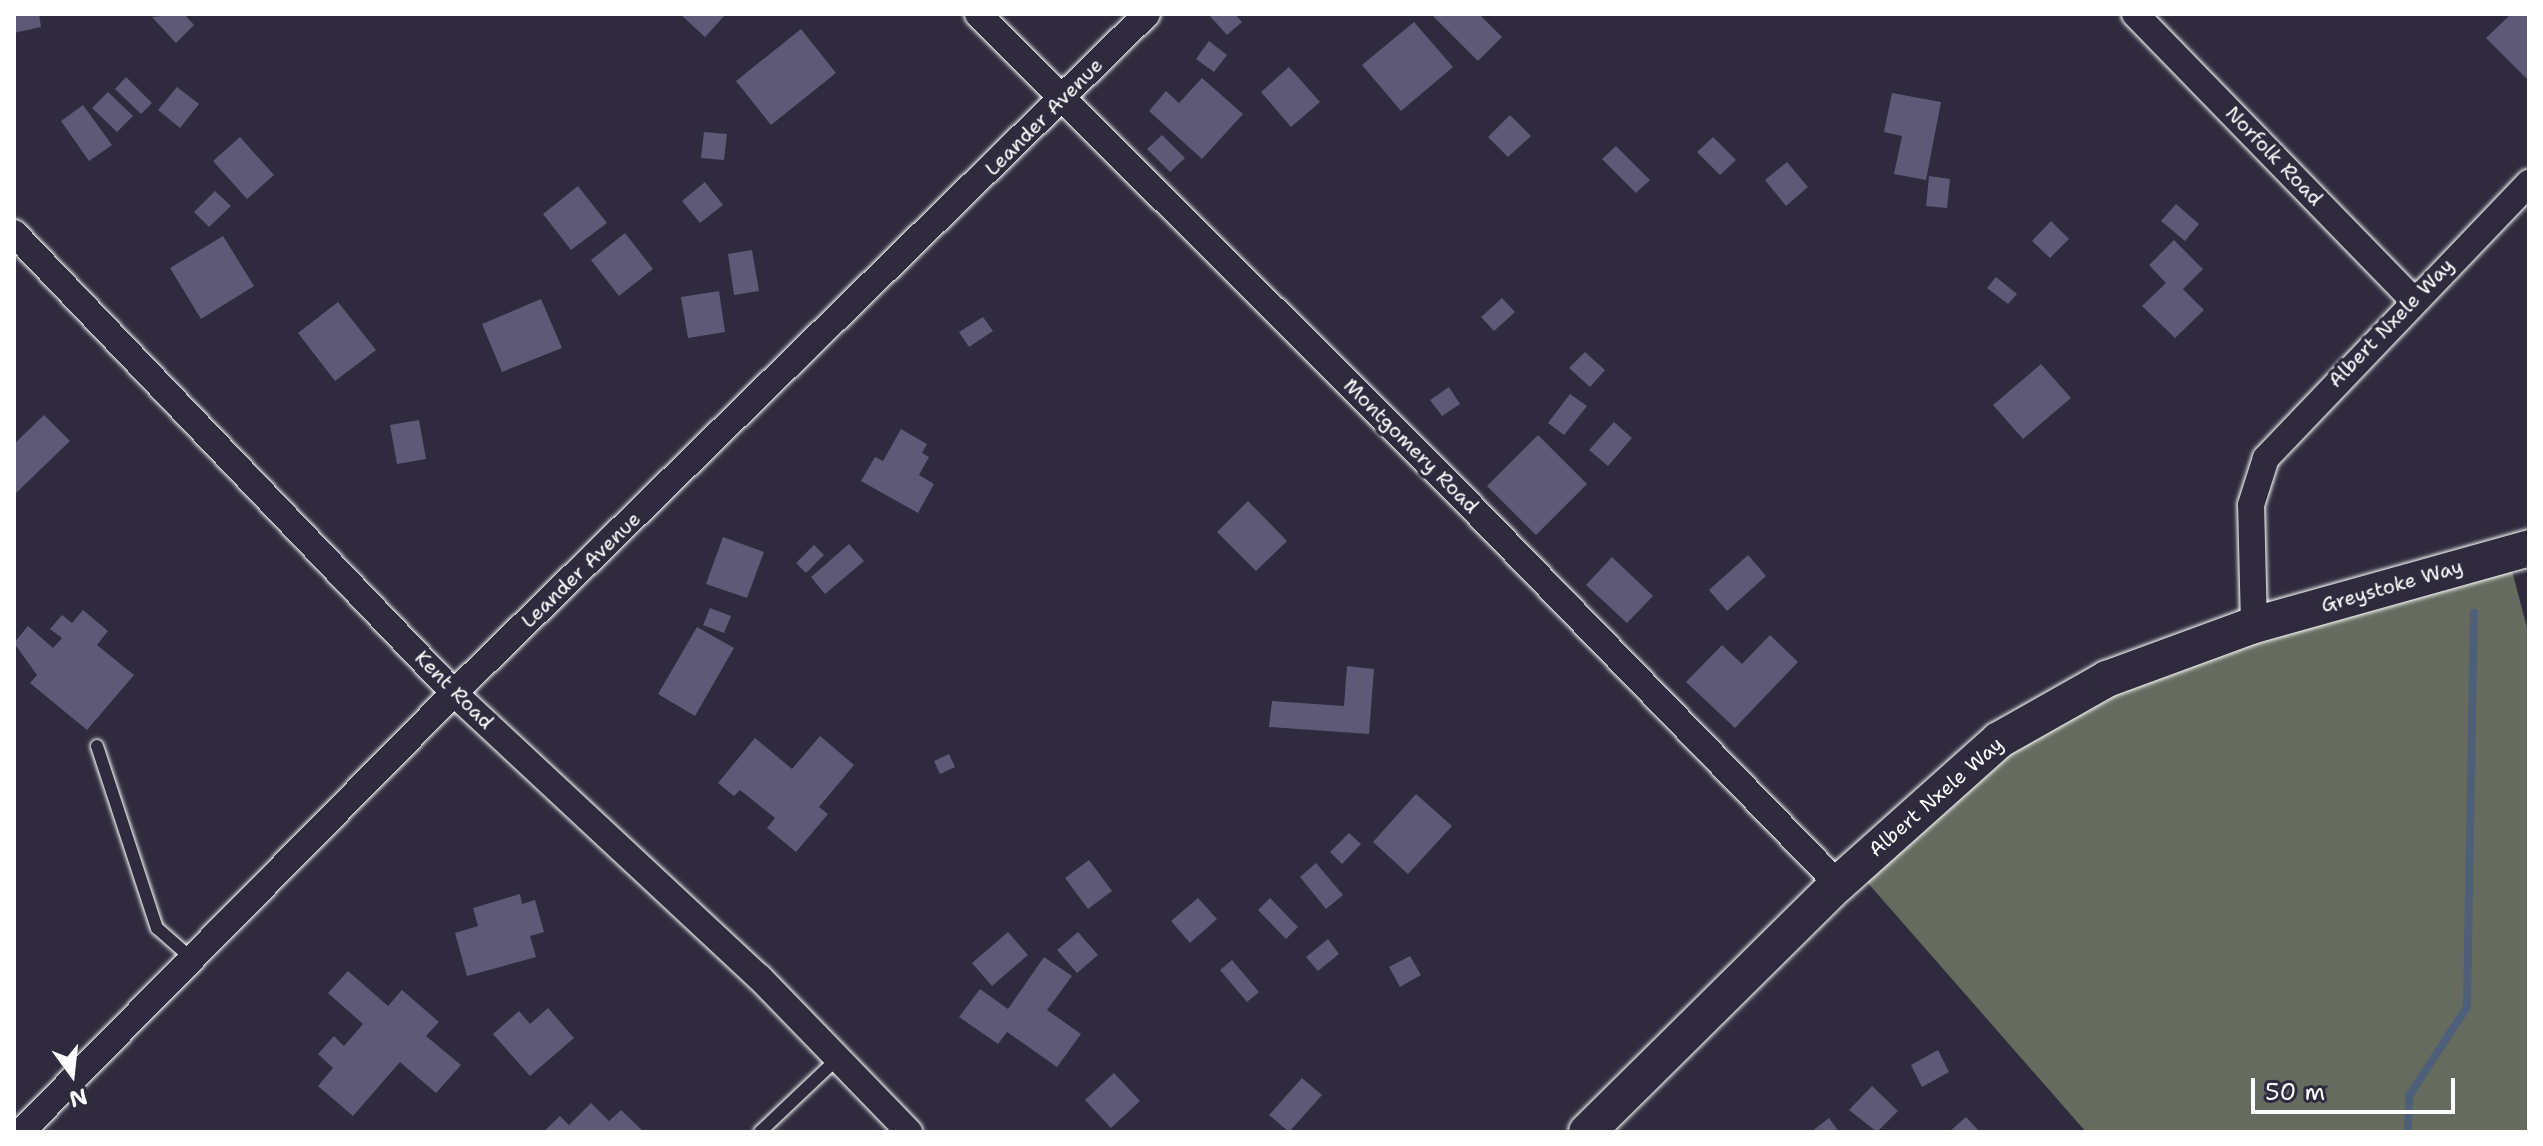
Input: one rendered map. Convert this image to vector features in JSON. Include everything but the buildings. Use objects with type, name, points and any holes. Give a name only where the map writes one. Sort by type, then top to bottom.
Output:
[{"type":"main road","name":"Greystoke Way","points":[[2254,625],[2529,548]]},
{"type":"main road","name":"Albert Nxele Way","points":[[1587,1132],[1838,884],[1999,740],[2107,679],[2254,625]]},
{"type":"street","name":"Montgomery Road","points":[[978,14],[1838,884]]},
{"type":"street","name":"Leander Avenue","points":[[21,1132],[454,693],[1147,14]]},
{"type":"street","name":"Norfolk Road","points":[[2135,14],[2412,299]]},
{"type":"street","name":"Albert Nxele Way","points":[[2254,625],[2251,505],[2266,458],[2412,299],[2529,183]]},
{"type":"street","name":"Kent Road","points":[[14,233],[454,693],[838,1058],[909,1132]]},
{"type":"lane","points":[[97,746],[157,928],[191,958]]},
{"type":"lane","points":[[760,1132],[838,1058]]},
{"type":"green space","points":[[2510,563],[2529,635],[2529,1132],[2086,1132],[1860,874],[2007,745],[2114,687]]},
{"type":"waterway","points":[[2408,1132],[2409,1096],[2467,1007],[2474,613]]}]
